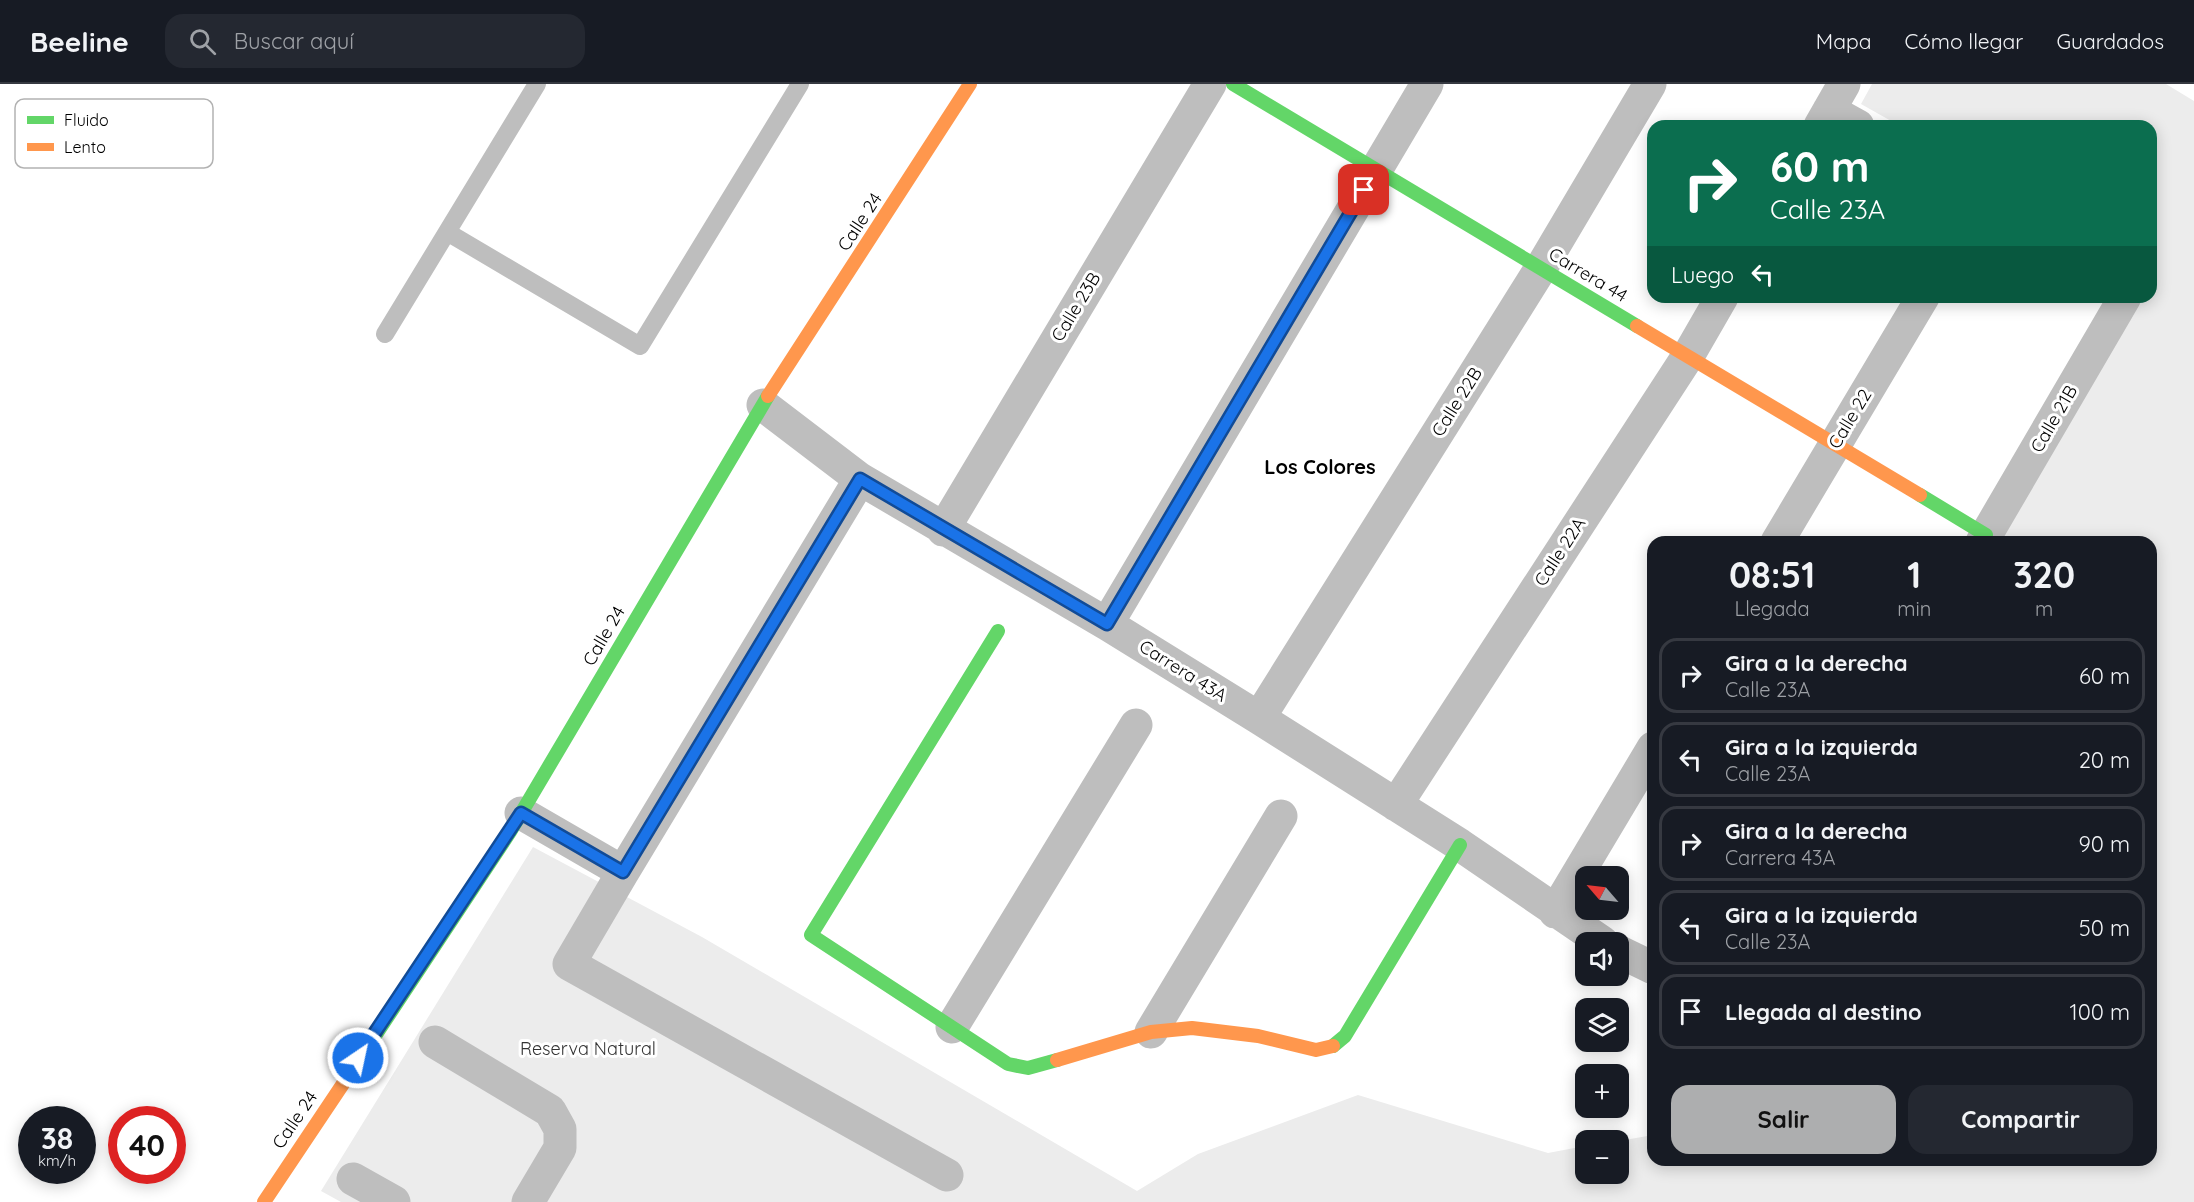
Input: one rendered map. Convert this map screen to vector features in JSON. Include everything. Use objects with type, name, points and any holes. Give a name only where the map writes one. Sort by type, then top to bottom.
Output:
[{"type":"street","name":"Calle 24","points":[[264,1202],[521,813],[670,556],[763,405],[970,84]]},
{"type":"street","name":"Calle 23B","points":[[943,530],[1210,84]]},
{"type":"street","name":"Carrera 44","points":[[1233,84],[1688,356],[1981,536]]},
{"type":"street","points":[[1107,624],[1427,84]]},
{"type":"street","name":"Calle 22B","points":[[1259,718],[1541,268],[1650,84]]},
{"type":"street","points":[[1831,107],[1849,120]]},
{"type":"street","name":"Calle 22A","points":[[1396,805],[1688,356],[1719,303]]},
{"type":"street","name":"Calle 22","points":[[1781,536],[1919,303]]},
{"type":"street","name":"Calle 21B","points":[[1985,536],[2121,303]]},
{"type":"street","name":"Carrera 43A","points":[[763,405],[860,479],[943,530],[1107,624],[1259,718],[1460,845],[1586,932]]},
{"type":"street","points":[[860,479],[569,964],[947,1175]]},
{"type":"street","points":[[998,631],[811,935],[1008,1064],[1028,1068],[1151,1032],[1192,1028],[1258,1036],[1316,1050],[1333,1046],[1345,1036],[1460,845]]},
{"type":"street","points":[[952,1027],[1136,724]]},
{"type":"street","points":[[1555,912],[1647,758]]},
{"type":"street","points":[[521,813],[623,872]]},
{"type":"street","points":[[1151,1032],[1281,816]]},
{"type":"street","points":[[1629,956],[1647,965]]},
{"type":"street","points":[[435,1042],[550,1111],[560,1129],[560,1148],[528,1202]]},
{"type":"street","points":[[353,1179],[394,1202]]},
{"type":"lane","points":[[385,334],[537,84]]},
{"type":"lane","points":[[447,232],[640,346],[800,84]]},
{"type":"green space","name":"Reserva Natural","points":[[1872,84],[2166,84],[2194,101],[2194,1202],[341,1202],[321,1191],[533,847],[702,937],[1137,1191],[1198,1154],[1358,1095],[1548,1153],[1575,1148],[1575,1184],[1629,1184],[1629,1139],[1647,1136],[1647,1166],[2157,1166],[2157,536],[1995,536],[2138,303],[2157,303],[2157,120],[1889,120],[1861,104]]},
{"type":"traffic: fast","points":[[1233,84],[1637,326]]},
{"type":"traffic: fast","points":[[367,1048],[510,832],[768,396]]},
{"type":"traffic: fast","points":[[1920,495],[1986,535]]},
{"type":"traffic: fast","points":[[998,631],[811,935],[1008,1064],[1028,1068],[1057,1060]]},
{"type":"traffic: fast","points":[[1333,1046],[1345,1036],[1460,845]]},
{"type":"traffic: slow","points":[[768,396],[970,84]]},
{"type":"traffic: slow","points":[[1637,326],[1920,495]]},
{"type":"traffic: slow","points":[[1057,1060],[1151,1032],[1192,1028],[1258,1036],[1316,1050],[1333,1046]]},
{"type":"traffic: slow","points":[[264,1202],[367,1048]]},
{"type":"district","name":"Los Colores","points":[[1320,467]]},
{"type":"route","points":[[358,1058],[521,813],[623,872],[860,479],[943,530],[1107,624],[1364,190]]}]
